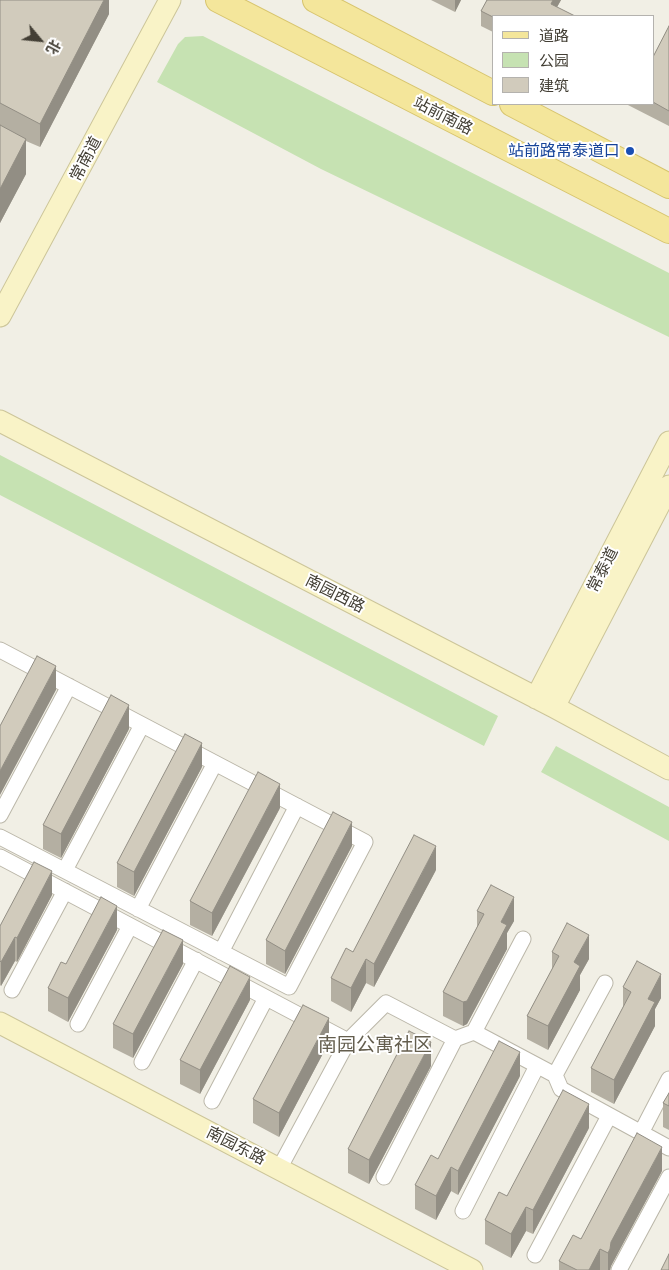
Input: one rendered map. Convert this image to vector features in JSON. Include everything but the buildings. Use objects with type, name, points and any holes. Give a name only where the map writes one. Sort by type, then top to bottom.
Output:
[{"type":"main road","name":"站前南路","points":[[218,0],[669,231]]},
{"type":"main road","points":[[315,0],[492,93]]},
{"type":"main road","points":[[514,105],[669,186]]},
{"type":"street","name":"常南道","points":[[0,316],[170,0]]},
{"type":"street","name":"南园西路","points":[[0,421],[545,702],[669,769]]},
{"type":"street","name":"常泰道","points":[[545,702],[669,442]]},
{"type":"street","name":"常泰道","points":[[545,702],[669,486]]},
{"type":"street","points":[[0,650],[365,842],[289,987],[0,837]]},
{"type":"street","points":[[0,814],[69,686]]},
{"type":"street","points":[[65,870],[142,725]]},
{"type":"street","points":[[138,909],[215,763]]},
{"type":"street","points":[[221,952],[297,806]]},
{"type":"street","points":[[0,858],[348,1041]]},
{"type":"street","points":[[12,990],[64,891]]},
{"type":"street","points":[[78,1024],[130,926]]},
{"type":"street","points":[[384,1177],[455,1039],[474,1032],[523,939]]},
{"type":"street","points":[[142,1062],[196,960]]},
{"type":"street","points":[[555,1075],[605,983]]},
{"type":"street","points":[[212,1102],[266,998]]},
{"type":"street","points":[[279,1169],[348,1041],[386,1003],[455,1039]]},
{"type":"street","name":"南园东路","points":[[0,1023],[472,1270]]},
{"type":"street","points":[[474,1032],[555,1075],[561,1089],[669,1148]]},
{"type":"street","points":[[463,1211],[537,1066]]},
{"type":"street","points":[[641,1133],[669,1079]]},
{"type":"street","points":[[535,1255],[609,1116]]},
{"type":"street","points":[[619,1270],[669,1177]]},
{"type":"green space","points":[[203,36],[669,273],[669,337],[321,169],[157,82],[178,44],[185,37]]},
{"type":"green space","points":[[0,455],[498,716],[484,746],[0,495]]},
{"type":"green space","points":[[556,746],[669,807],[669,841],[541,772]]},
{"type":"place","name":"站前路常泰道口","points":[[630,151]]},
{"type":"district","name":"南园公寓社区","points":[[375,1045]]}]
